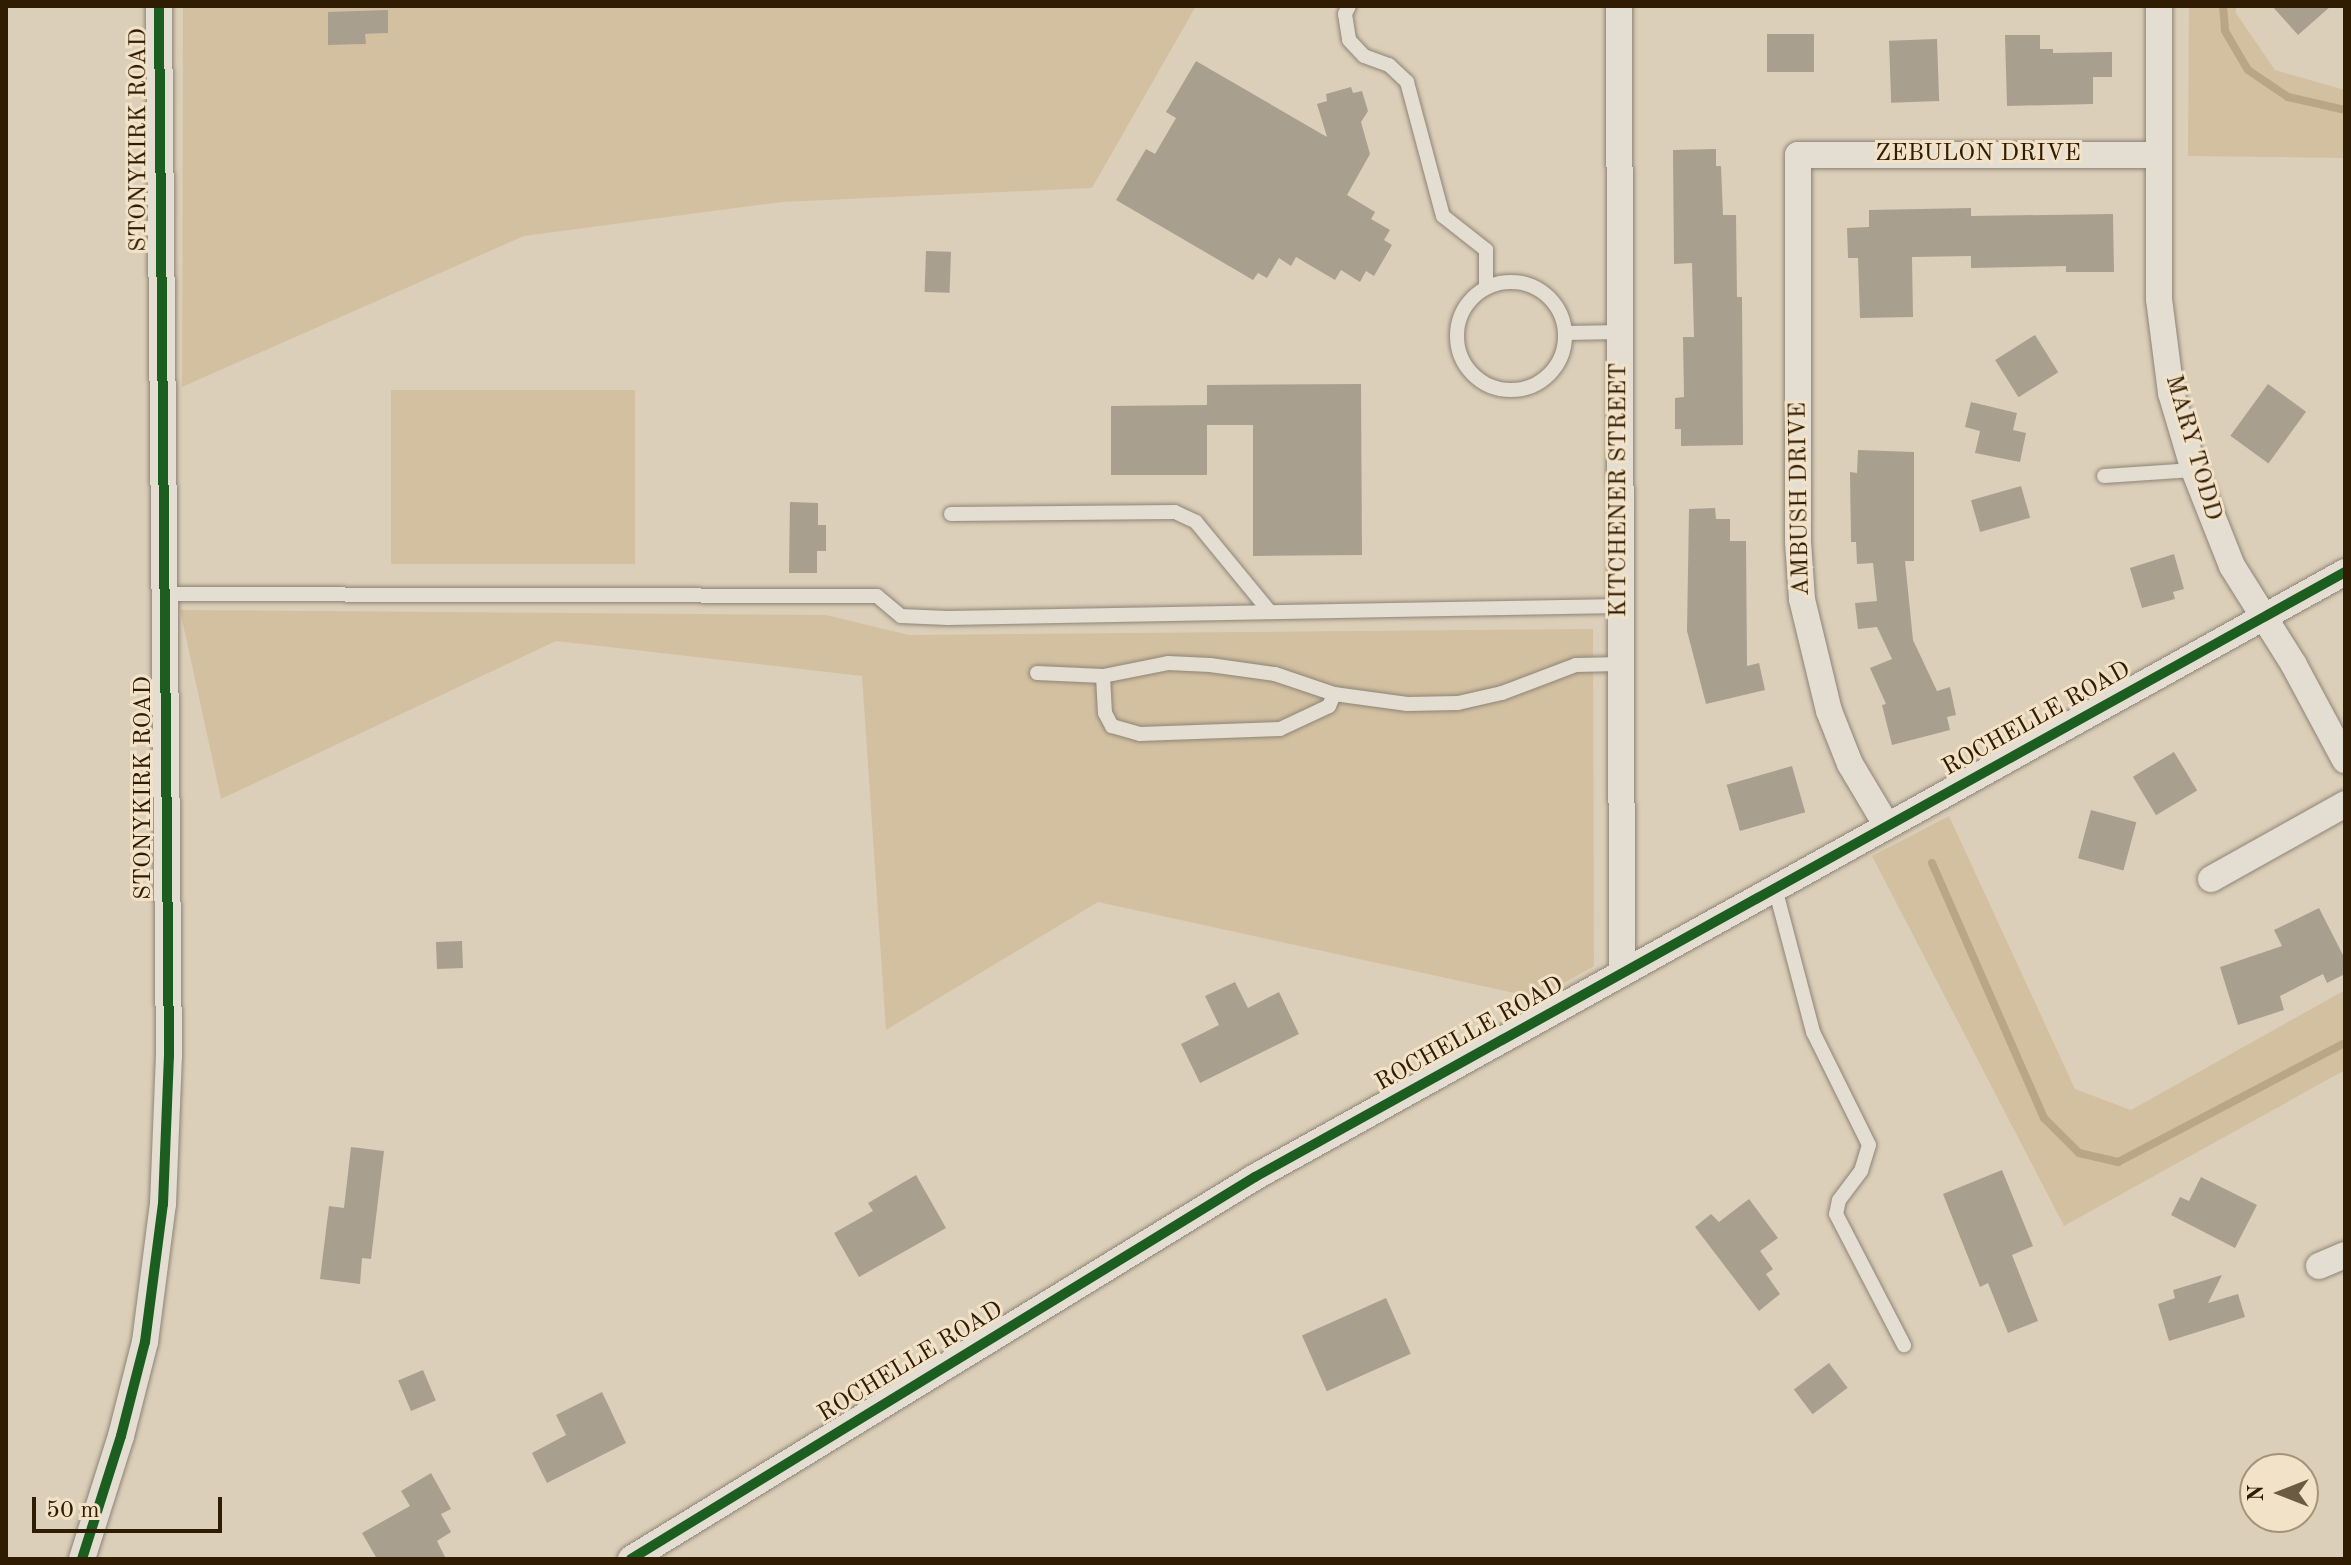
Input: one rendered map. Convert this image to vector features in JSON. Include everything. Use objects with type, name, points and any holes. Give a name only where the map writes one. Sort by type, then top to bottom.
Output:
[{"type":"street","name":"STONYKIRK ROAD","points":[[82,1559],[118,1448],[145,1342],[163,1204],[169,1057],[159,6]]},
{"type":"street","name":"KITCHENER STREET","points":[[1619,6],[1622,973]]},
{"type":"street","name":"MARY TODD","points":[[2159,6],[2159,299],[2171,393],[2194,470],[2232,566],[2294,665],[2345,760]]},
{"type":"street","name":"ZEBULON DRIVE","points":[[1798,155],[2158,155]]},
{"type":"street","name":"AMBUSH DRIVE","points":[[1798,155],[1798,542],[1802,599],[1829,711],[1850,764],[1887,826]]},
{"type":"street","name":"ROCHELLE ROAD","points":[[631,1559],[1255,1177],[2345,572]]},
{"type":"street","points":[[2211,879],[2345,804]]},
{"type":"street","points":[[2319,1266],[2345,1255]]},
{"type":"lane","points":[[1349,6],[1345,14],[1349,40],[1364,56],[1389,65],[1407,82],[1443,216],[1486,250],[1486,287]]},
{"type":"lane","points":[[1507,281],[1528,284],[1547,295],[1560,312],[1566,333],[1559,360],[1541,381],[1511,391],[1495,388],[1477,378],[1463,362],[1457,341],[1459,320],[1469,301],[1486,287],[1507,281]]},
{"type":"lane","points":[[1566,333],[1620,332]]},
{"type":"lane","points":[[2104,476],[2194,470]]},
{"type":"lane","points":[[951,514],[1175,512],[1196,522],[1269,611]]},
{"type":"lane","points":[[163,594],[877,596],[901,616],[948,618],[1201,616],[1269,611],[1621,606]]},
{"type":"lane","points":[[1037,673],[1103,676],[1168,663],[1210,665],[1275,674],[1334,694],[1407,704],[1458,703],[1502,693],[1576,665],[1621,664]]},
{"type":"lane","points":[[1103,676],[1105,713],[1112,726],[1140,734],[1280,729],[1329,706],[1334,694]]},
{"type":"lane","points":[[1775,888],[1813,1032],[1869,1145],[1861,1171],[1839,1200],[1836,1214],[1904,1345]]},
{"type":"shaded area","points":[[183,6],[1196,6],[1092,188],[782,202],[524,236],[182,387]],"holes":[[[388,11],[388,33],[365,34],[365,44],[329,45],[328,12]]]},
{"type":"shaded area","points":[[2189,6],[2236,6],[2236,13],[2275,70],[2345,90],[2345,158],[2188,156]]},
{"type":"shaded area","points":[[391,390],[635,390],[635,564],[391,564]]},
{"type":"shaded area","points":[[180,610],[826,615],[909,635],[1593,629],[1594,966],[1537,998],[1098,902],[886,1030],[862,676],[556,641],[221,799]]},
{"type":"shaded area","points":[[1949,816],[2075,1089],[2131,1110],[2345,990],[2345,1070],[2064,1226],[1872,856]]},
{"type":"building","points":[[2272,6],[2331,6],[2298,35]]},
{"type":"building","points":[[388,10],[388,33],[365,34],[366,44],[328,45],[328,12]]},
{"type":"building","points":[[1767,34],[1814,34],[1814,72],[1767,72]]},
{"type":"building","points":[[2005,35],[2040,35],[2040,49],[2053,49],[2053,53],[2112,52],[2112,77],[2093,77],[2093,104],[2007,106]]},
{"type":"building","points":[[1937,39],[1939,101],[1891,103],[1889,41]]},
{"type":"building","points":[[1196,61],[1327,137],[1317,104],[1327,101],[1326,94],[1351,87],[1353,93],[1362,91],[1368,111],[1361,122],[1370,154],[1347,195],[1375,212],[1371,219],[1390,230],[1384,240],[1392,245],[1374,276],[1366,271],[1360,282],[1341,270],[1335,280],[1296,257],[1291,266],[1279,258],[1267,278],[1258,273],[1253,280],[1116,200],[1146,149],[1155,154],[1176,118],[1166,112]]},
{"type":"building","points":[[1716,149],[1716,166],[1721,166],[1723,215],[1736,215],[1737,297],[1742,297],[1743,445],[1681,446],[1681,429],[1675,429],[1675,398],[1684,397],[1683,337],[1694,337],[1692,263],[1674,264],[1673,150]]},
{"type":"building","points":[[1971,208],[1971,216],[2113,214],[2114,272],[2066,272],[2066,266],[1971,268],[1971,256],[1912,257],[1913,317],[1860,318],[1858,258],[1848,258],[1847,228],[1869,227],[1869,210]]},
{"type":"building","points":[[926,251],[951,252],[950,293],[925,292]]},
{"type":"building","points":[[2035,335],[2058,372],[2018,397],[1995,360]]},
{"type":"building","points":[[1361,384],[1362,555],[1253,556],[1253,425],[1207,425],[1207,475],[1111,475],[1111,406],[1207,405],[1207,385]]},
{"type":"building","points":[[2268,384],[2306,412],[2268,463],[2230,436]]},
{"type":"building","points":[[1971,402],[2017,413],[2013,430],[2026,433],[2020,462],[1975,453],[1980,431],[1965,427]]},
{"type":"building","points":[[1858,450],[1914,452],[1914,561],[1905,561],[1913,640],[1937,691],[1950,687],[1956,715],[1947,717],[1950,730],[1892,745],[1882,705],[1886,704],[1870,668],[1892,659],[1877,627],[1858,629],[1855,603],[1877,601],[1873,563],[1857,564],[1856,542],[1851,542],[1850,472],[1857,473]]},
{"type":"building","points":[[2021,486],[2030,518],[1980,532],[1971,500]]},
{"type":"building","points":[[790,502],[818,503],[818,525],[826,525],[826,551],[817,551],[817,573],[789,573]]},
{"type":"building","points":[[1715,508],[1716,519],[1730,519],[1730,541],[1746,541],[1747,666],[1759,663],[1765,690],[1706,704],[1687,631],[1689,509]]},
{"type":"building","points":[[2174,554],[2184,589],[2173,592],[2175,599],[2142,608],[2130,568]]},
{"type":"building","points":[[2174,752],[2197,791],[2156,815],[2133,777]]},
{"type":"building","points":[[1792,766],[1805,812],[1740,831],[1727,785]]},
{"type":"building","points":[[2091,810],[2136,822],[2123,870],[2078,858]]},
{"type":"building","points":[[2319,908],[2345,959],[2345,974],[2327,983],[2323,974],[2280,996],[2284,1010],[2238,1025],[2220,967],[2282,946],[2274,930]]},
{"type":"building","points":[[462,941],[463,968],[437,969],[436,942]]},
{"type":"building","points":[[1235,982],[1248,1008],[1279,992],[1299,1034],[1200,1083],[1181,1044],[1219,1025],[1205,996]]},
{"type":"building","points":[[351,1147],[384,1151],[371,1259],[362,1258],[360,1284],[320,1279],[329,1206],[344,1208]]},
{"type":"building","points":[[2002,1170],[2033,1246],[2012,1255],[2038,1321],[2008,1333],[1988,1283],[1980,1287],[1943,1194]]},
{"type":"building","points":[[916,1175],[946,1228],[859,1277],[834,1233],[873,1211],[868,1203]]},
{"type":"building","points":[[2201,1177],[2257,1205],[2235,1248],[2171,1215],[2180,1197],[2189,1201]]},
{"type":"building","points":[[1749,1199],[1778,1238],[1760,1251],[1773,1269],[1766,1274],[1780,1294],[1759,1311],[1695,1227],[1711,1214],[1719,1222]]},
{"type":"building","points":[[2222,1275],[2208,1303],[2238,1294],[2245,1317],[2169,1341],[2158,1304],[2175,1298],[2173,1290]]},
{"type":"building","points":[[1386,1298],[1411,1354],[1327,1391],[1302,1335]]},
{"type":"building","points":[[1829,1363],[1848,1388],[1813,1414],[1794,1389]]},
{"type":"building","points":[[423,1370],[436,1400],[411,1411],[398,1381]]},
{"type":"building","points":[[602,1392],[626,1443],[547,1483],[532,1453],[566,1435],[556,1415]]},
{"type":"building","points":[[431,1473],[451,1509],[441,1514],[451,1532],[437,1541],[446,1559],[377,1559],[362,1533],[410,1506],[401,1491]]},
{"type":"waterway","points":[[2223,6],[2225,31],[2248,70],[2288,97],[2345,110]]},
{"type":"waterway","points":[[1932,863],[2044,1118],[2079,1153],[2118,1162],[2345,1043]]},
{"type":"cycle path","points":[[82,1559],[121,1436],[145,1342],[163,1204],[169,1057],[159,6]]},
{"type":"cycle path","points":[[631,1559],[1255,1177],[2345,572]]}]
